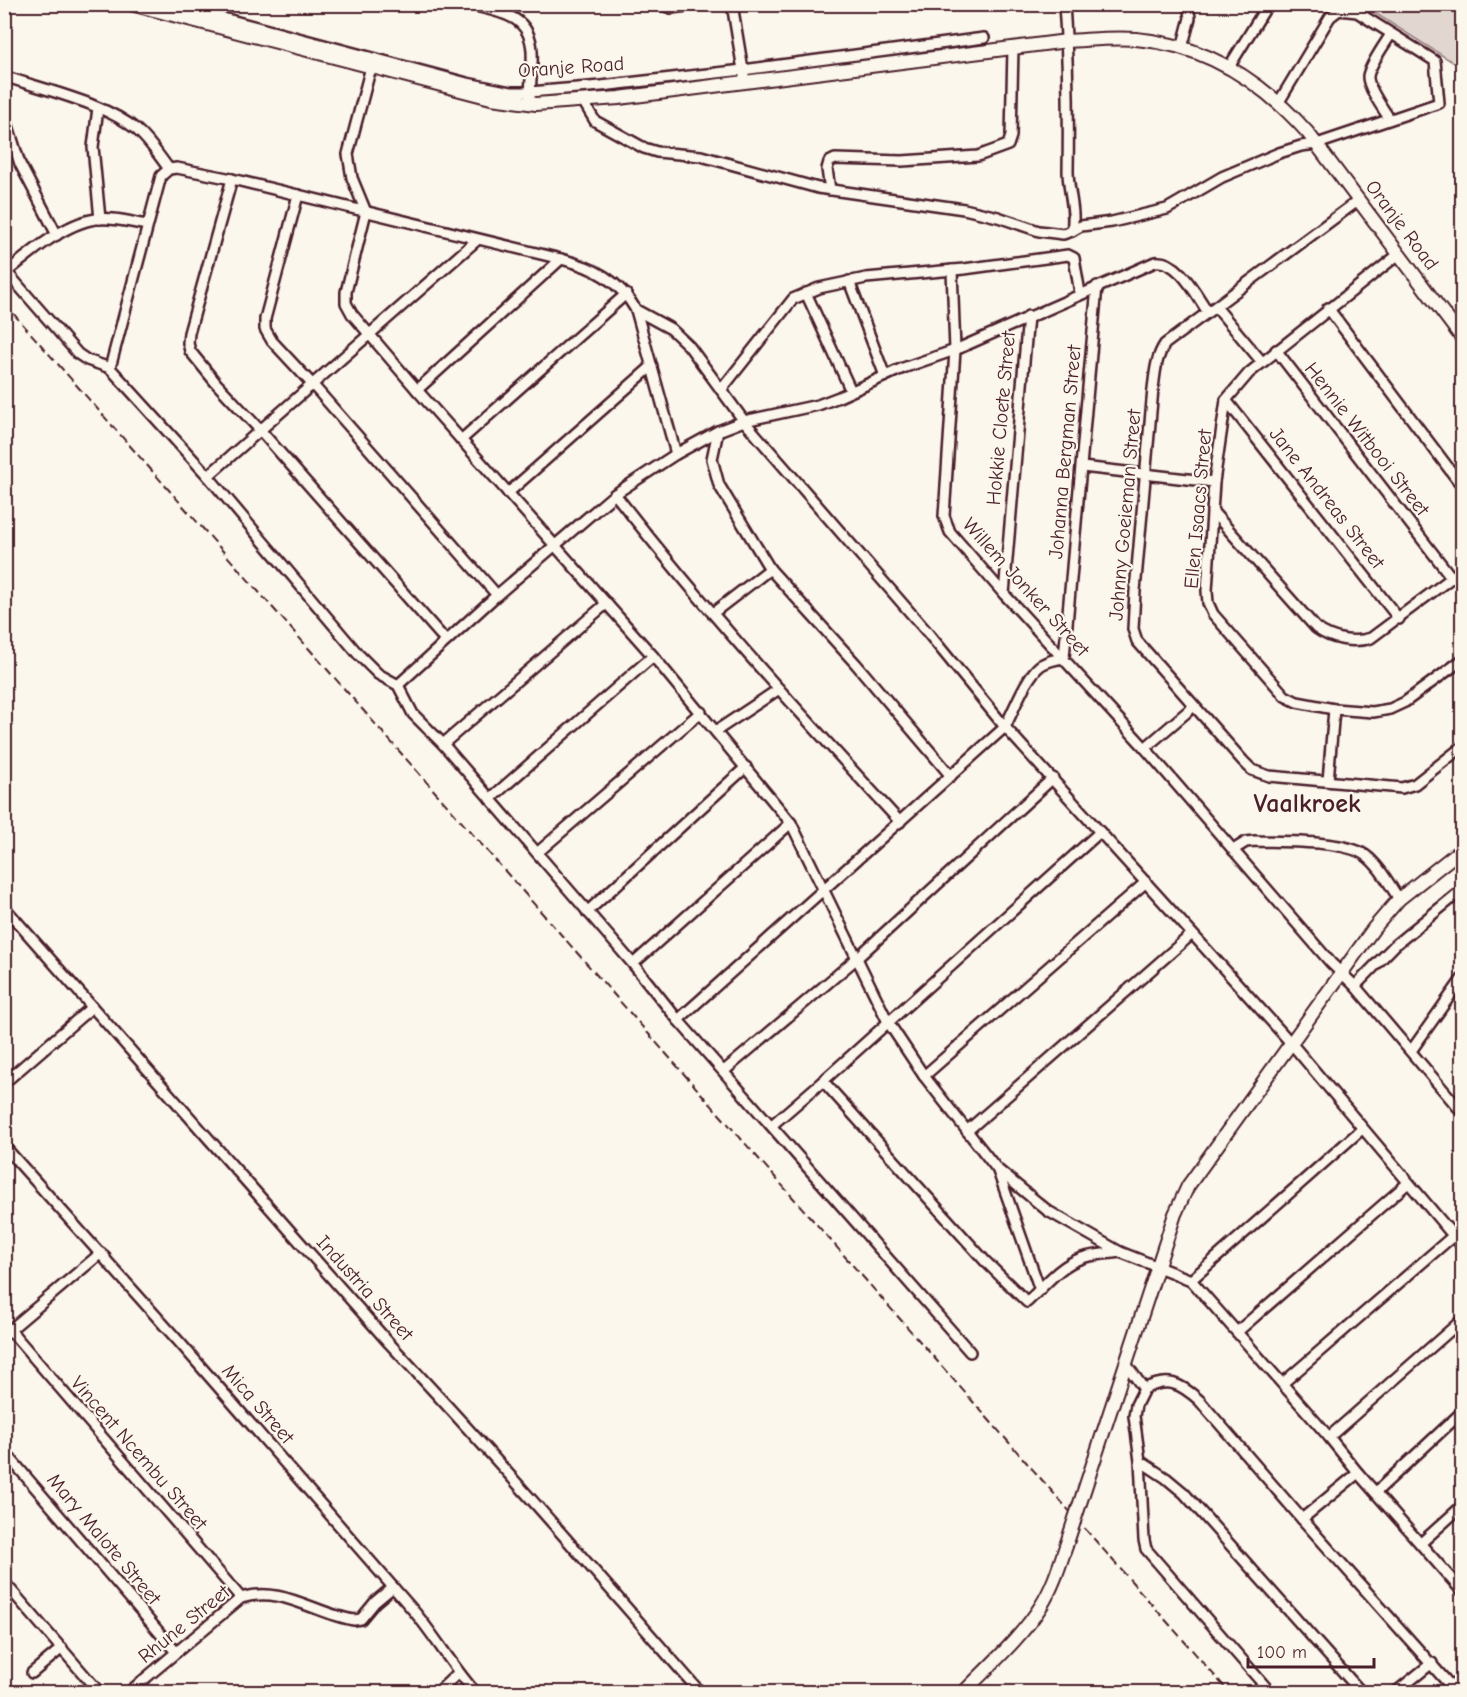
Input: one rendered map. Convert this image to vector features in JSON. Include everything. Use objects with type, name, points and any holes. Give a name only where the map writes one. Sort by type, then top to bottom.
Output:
[{"type":"street","name":"Oranje Road","points":[[131,4],[492,98],[583,101],[984,38]]},
{"type":"street","name":"Oranje Road","points":[[170,4],[530,98],[1067,41],[1107,38],[1136,39],[1182,48],[1229,67],[1279,102],[1317,144],[1462,338]]},
{"type":"street","points":[[467,4],[503,13],[520,22],[530,38],[532,51],[530,98]]},
{"type":"street","points":[[659,4],[671,8],[704,4]]},
{"type":"street","points":[[732,4],[744,76]]},
{"type":"street","points":[[1064,4],[1067,41],[1068,173],[1074,221],[1072,231]]},
{"type":"street","points":[[1182,48],[1190,18],[1188,4]]},
{"type":"street","points":[[1229,67],[1268,4]]},
{"type":"street","points":[[583,101],[595,121],[644,148],[657,152],[701,156],[830,190],[964,209],[998,217],[1039,231],[1063,234],[1081,226],[1112,222],[1167,209],[1222,177],[1279,153],[1317,144],[1439,103],[1435,61],[1357,12],[1339,10],[1330,17],[1279,102]]},
{"type":"street","points":[[1389,118],[1371,87],[1368,77],[1391,34]]},
{"type":"street","points":[[830,190],[827,169],[829,162],[835,159],[902,161],[978,156],[1008,145],[1011,136],[1013,48]]},
{"type":"street","points":[[371,67],[348,154],[352,178],[366,212],[346,297],[348,309],[369,336],[653,656],[791,823],[888,1022],[924,1077],[997,1169],[1048,1210],[1120,1252],[1191,1280],[1462,1591]]},
{"type":"street","points":[[7,78],[98,108],[126,122],[138,131],[169,169]]},
{"type":"street","points":[[98,108],[93,147],[100,219]]},
{"type":"street","points":[[4,113],[20,164],[57,235]]},
{"type":"street","points":[[169,169],[184,169],[232,179],[561,259],[601,273],[626,294],[636,310],[676,454]]},
{"type":"street","points":[[110,368],[159,182],[169,169]]},
{"type":"street","points":[[232,179],[189,333],[188,343],[194,356],[446,641]]},
{"type":"street","points":[[298,195],[265,324],[272,341],[498,595]]},
{"type":"street","name":"Johnny Goeieman Street","points":[[1359,200],[1165,344],[1161,351],[1155,369],[1153,388],[1133,634],[1252,770],[1269,776],[1397,788],[1408,787],[1425,777],[1462,747]]},
{"type":"street","points":[[147,225],[117,219],[100,219],[80,223],[57,235],[6,271],[78,354],[87,360],[110,368],[208,476],[358,654],[378,674],[398,685],[414,714],[443,744],[633,963],[678,1020],[970,1352]]},
{"type":"street","points":[[208,476],[477,240]]},
{"type":"street","points":[[1226,400],[1249,373],[1276,350],[1399,254]]},
{"type":"street","points":[[721,390],[793,299],[819,288],[866,278],[1068,255],[1074,258],[1080,293]]},
{"type":"street","points":[[417,390],[561,259]]},
{"type":"street","points":[[398,685],[615,494],[676,454],[718,431],[744,421],[818,405],[851,392],[885,376],[955,350],[1150,263],[1166,262],[1177,269],[1262,362]]},
{"type":"street","name":"Willem Jonker Street","points":[[952,270],[955,350],[944,521],[1004,594],[1145,748],[1341,974],[1355,986],[1461,1105]]},
{"type":"street","points":[[849,281],[885,376]]},
{"type":"street","name":"Johanna Bergman Street","points":[[1064,658],[1097,286]]},
{"type":"street","points":[[806,293],[851,392]]},
{"type":"street","points":[[461,440],[626,294]]},
{"type":"street","points":[[1328,308],[1462,486]]},
{"type":"street","points":[[636,310],[671,329],[689,346],[744,421],[928,633],[1005,727],[1291,1043],[1462,1246]]},
{"type":"street","name":"Hokkie Cloete Street","points":[[1004,594],[1028,316]]},
{"type":"street","name":"Hennie Witbooi Street","points":[[1276,350],[1452,578]]},
{"type":"street","points":[[508,493],[652,366]]},
{"type":"street","name":"Ellen Isaacs Street","points":[[1226,400],[1214,482],[1208,603],[1213,614],[1285,696],[1297,702],[1334,709],[1373,712],[1390,709],[1414,696],[1462,660]]},
{"type":"street","name":"Jane Andreas Street","points":[[1226,400],[1399,619]]},
{"type":"street","points":[[718,431],[712,459],[719,485],[770,568],[856,664],[951,776]]},
{"type":"street","points":[[1082,467],[1214,482]]},
{"type":"street","points":[[615,494],[662,554],[779,689],[900,822]]},
{"type":"street","points":[[1212,511],[1316,628],[1339,639],[1365,640],[1382,631],[1462,570]]},
{"type":"street","points":[[713,613],[770,568]]},
{"type":"street","points":[[443,744],[607,603]]},
{"type":"street","points":[[490,799],[653,656]]},
{"type":"street","points":[[678,1020],[1005,727],[1038,668],[1047,662],[1064,658]]},
{"type":"street","points":[[716,731],[779,689]]},
{"type":"street","points":[[1145,748],[1194,706]]},
{"type":"street","points":[[1328,781],[1334,709]]},
{"type":"street","points":[[537,853],[701,712]]},
{"type":"street","points":[[587,912],[746,767]]},
{"type":"street","points":[[724,1071],[856,959],[1053,778]]},
{"type":"street","points":[[633,963],[791,823]]},
{"type":"street","points":[[772,1125],[1100,832]]},
{"type":"street","points":[[1233,850],[1246,842],[1255,841],[1335,846],[1355,850],[1369,859],[1399,899]]},
{"type":"street","points":[[964,1692],[1040,1609],[1053,1583],[1180,1201],[1188,1186],[1374,928],[1399,899],[1462,849]]},
{"type":"street","points":[[924,1077],[1146,882]]},
{"type":"street","points":[[1355,986],[1395,945],[1462,890]]},
{"type":"street","name":"Industria Street","points":[[4,907],[389,1343],[437,1392],[540,1508],[700,1692]]},
{"type":"street","points":[[967,1131],[1192,934]]},
{"type":"street","points":[[1411,1051],[1462,979]]},
{"type":"street","points":[[4,1083],[92,1007]]},
{"type":"street","points":[[823,1081],[931,1203],[1027,1302],[1072,1262],[1084,1257],[1120,1252]]},
{"type":"street","points":[[1191,1280],[1362,1129]]},
{"type":"street","name":"Mica Street","points":[[4,1146],[101,1253],[393,1587],[435,1636],[458,1673],[475,1692]]},
{"type":"street","points":[[997,1169],[1040,1290]]},
{"type":"street","points":[[1237,1332],[1408,1183]]},
{"type":"street","points":[[1283,1383],[1453,1236]]},
{"type":"street","points":[[7,1333],[101,1253]]},
{"type":"street","points":[[1329,1437],[1462,1320]]},
{"type":"street","name":"Vincent Ncembu Street","points":[[7,1333],[241,1598]]},
{"type":"street","points":[[1126,1364],[1144,1389]]},
{"type":"street","points":[[1270,1692],[1146,1550],[1140,1461],[1134,1416],[1136,1405],[1144,1389],[1156,1383],[1172,1383],[1188,1390],[1199,1400],[1456,1692]]},
{"type":"street","points":[[1376,1492],[1462,1412]]},
{"type":"street","name":"Mary Malote Street","points":[[4,1451],[176,1652]]},
{"type":"street","points":[[1140,1461],[1184,1493],[1360,1692]]},
{"type":"street","points":[[1302,1519],[1358,1473]]},
{"type":"street","points":[[1421,1543],[1462,1506]]},
{"type":"street","points":[[6,1586],[99,1692]]},
{"type":"street","name":"Rhune Street","points":[[129,1692],[241,1598],[259,1594],[288,1598],[354,1620],[361,1619],[375,1602],[393,1587]]},
{"type":"street","points":[[32,1673],[62,1648]]},
{"type":"street","points":[[1396,1692],[1432,1663]]},
{"type":"street","points":[[438,1692],[458,1673]]},
{"type":"shaded area","points":[[1362,5],[1462,5],[1462,68]]},
{"type":"railway","points":[[4,303],[1229,1692]]},
{"type":"district","name":"Vaalkroek","points":[[1307,804]]}]
